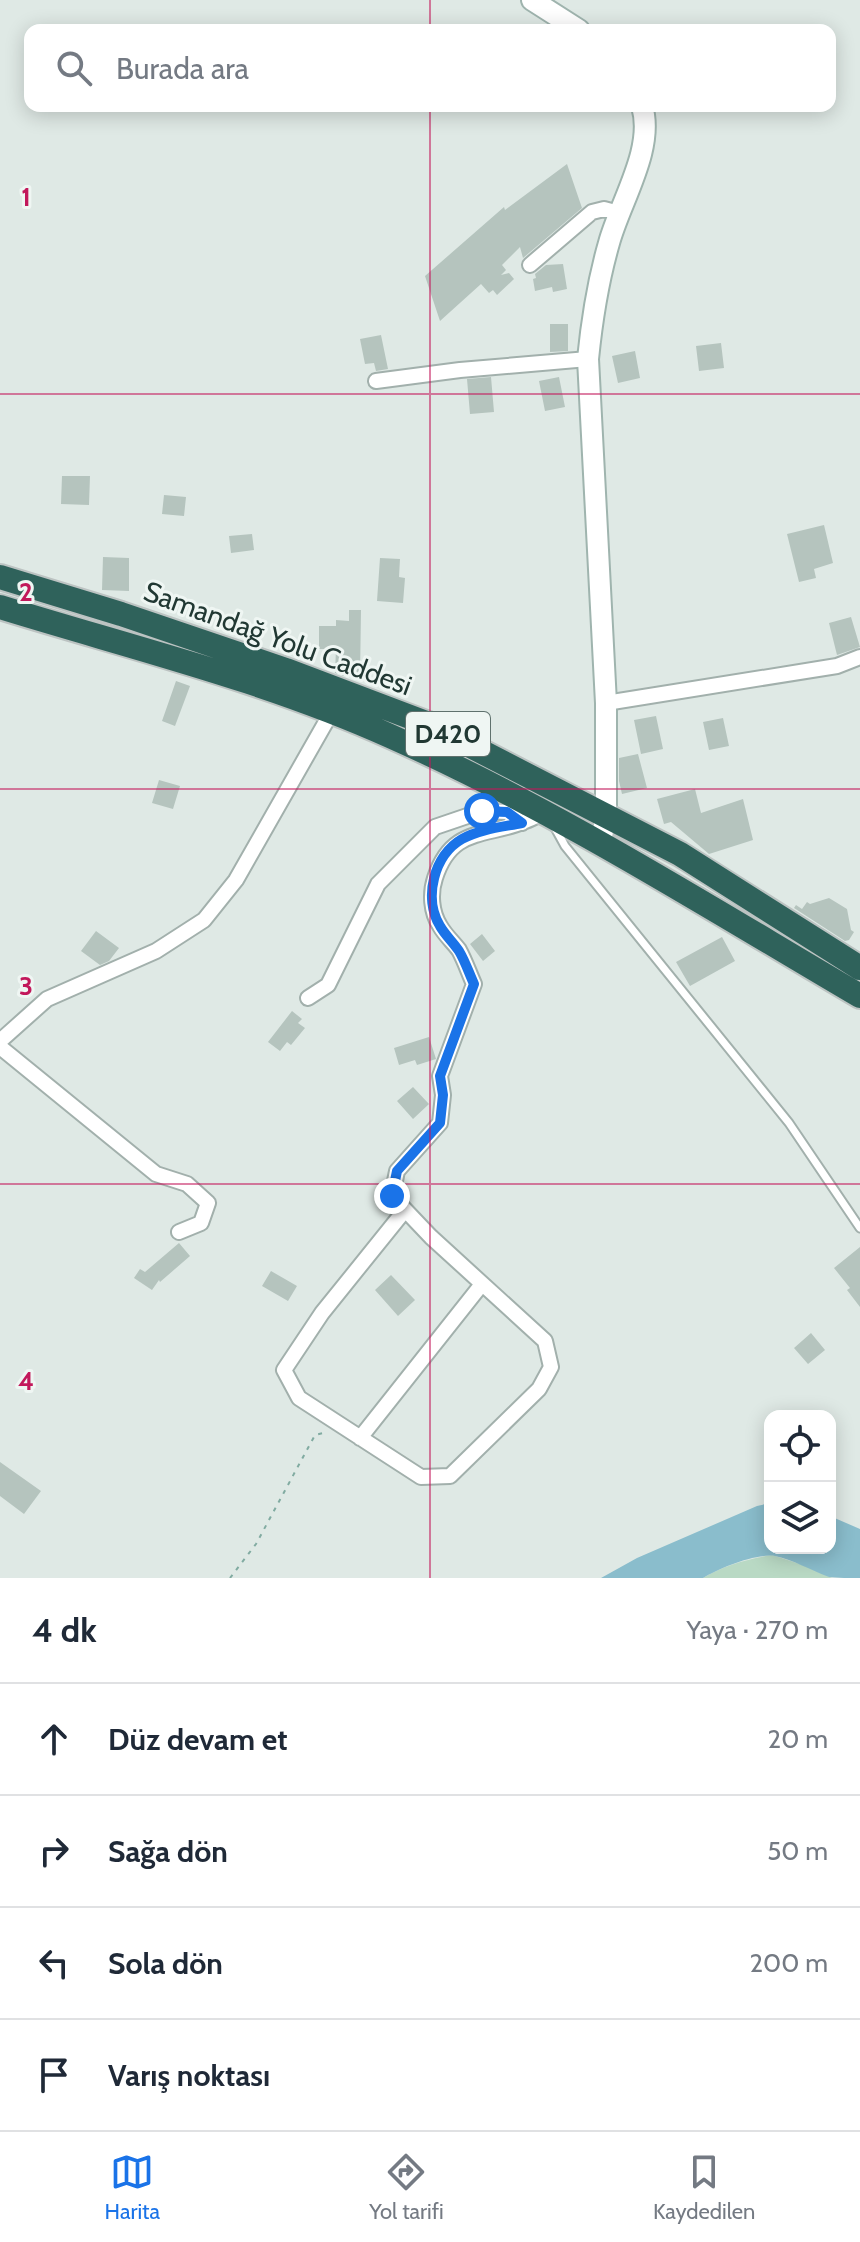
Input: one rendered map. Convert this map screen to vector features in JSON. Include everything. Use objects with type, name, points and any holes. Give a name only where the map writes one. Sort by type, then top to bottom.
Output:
[{"type":"highway","name":"Samandağ Yolu Caddesi","points":[[0,577],[256,660],[426,723],[680,854],[860,968]]},
{"type":"highway","name":"Samandağ Yolu Caddesi","points":[[0,607],[218,673],[389,735],[601,842],[860,996]]},
{"type":"street","points":[[532,0],[570,24]]},
{"type":"street","points":[[601,842],[606,814],[606,703],[588,359],[593,310],[609,240],[642,153],[642,112]]},
{"type":"street","points":[[530,265],[592,212],[604,209],[619,213]]},
{"type":"street","points":[[376,381],[588,359]]},
{"type":"street","points":[[606,703],[837,666],[860,657]]},
{"type":"street","points":[[179,1232],[201,1223],[208,1203],[187,1184],[156,1174],[0,1044],[47,999],[156,951],[204,920],[236,880],[331,713]]},
{"type":"street","points":[[308,998],[328,985],[378,884],[435,827],[482,811],[507,812],[522,823]]},
{"type":"street","points":[[405,1210],[322,1313],[284,1370],[299,1398],[421,1477],[450,1476],[539,1389],[551,1367],[545,1341],[392,1196],[397,1171],[440,1123],[443,1095],[440,1076],[474,984],[460,952],[439,924],[432,905],[432,885],[447,851],[461,839],[481,831],[522,823],[546,812]]},
{"type":"street","points":[[360,1438],[482,1284]]},
{"type":"lane","points":[[546,812],[565,846],[789,1123],[860,1228]]},
{"type":"path","points":[[230,1578],[256,1544],[315,1435],[346,1429]]},
{"type":"green space","points":[[772,1555],[832,1578],[703,1578],[736,1563]]},
{"type":"water","points":[[764,1504],[764,1554],[836,1554],[836,1519],[860,1529],[860,1578],[829,1577],[789,1560],[767,1556],[738,1562],[703,1578],[601,1578],[637,1558]]},
{"type":"building","points":[[567,164],[582,208],[523,258],[520,247],[502,265],[506,270],[501,275],[509,273],[514,279],[497,295],[493,290],[489,293],[481,284],[440,321],[425,276],[504,207],[505,210]]},
{"type":"building","points":[[563,264],[567,289],[553,292],[552,287],[535,291],[535,274],[546,265]]},
{"type":"building","points":[[550,324],[568,324],[568,351],[550,352]]},
{"type":"building","points":[[381,335],[388,369],[376,371],[374,363],[365,364],[360,339]]},
{"type":"building","points":[[721,343],[724,368],[699,371],[696,346]]},
{"type":"building","points":[[635,351],[640,378],[618,383],[612,356]]},
{"type":"building","points":[[491,377],[494,412],[470,414],[467,379]]},
{"type":"building","points":[[559,377],[565,407],[545,411],[539,381]]},
{"type":"building","points":[[62,476],[90,476],[89,505],[61,504]]},
{"type":"building","points":[[164,495],[186,497],[184,516],[162,514]]},
{"type":"building","points":[[824,525],[833,563],[814,569],[816,578],[799,582],[787,534]]},
{"type":"building","points":[[252,534],[254,550],[231,553],[229,536]]},
{"type":"building","points":[[103,557],[129,558],[129,591],[102,590]]},
{"type":"building","points":[[380,558],[400,559],[399,577],[405,578],[403,603],[377,601]]},
{"type":"building","points":[[349,610],[361,610],[360,677],[335,673],[336,649],[319,649],[319,626],[336,626],[336,620],[349,621]]},
{"type":"building","points":[[851,617],[860,647],[837,655],[829,623]]},
{"type":"building","points":[[176,681],[190,686],[175,726],[162,721]]},
{"type":"building","points":[[656,716],[663,749],[641,754],[634,720]]},
{"type":"building","points":[[723,718],[729,746],[709,750],[703,722]]},
{"type":"building","points":[[638,754],[647,788],[622,794],[619,758]]},
{"type":"building","points":[[159,780],[180,786],[173,809],[152,803]]},
{"type":"building","points":[[695,789],[701,813],[743,799],[753,840],[709,854],[671,822],[664,824],[657,799]]},
{"type":"building","points":[[829,898],[847,909],[854,932],[849,940],[845,941],[794,908],[796,905],[802,909],[807,902],[810,904]]},
{"type":"building","points":[[96,931],[119,948],[109,961],[100,965],[81,951]]},
{"type":"building","points":[[482,934],[495,951],[483,961],[470,944]]},
{"type":"building","points":[[722,937],[735,961],[690,986],[676,962]]},
{"type":"building","points":[[292,1011],[302,1019],[298,1023],[305,1028],[291,1045],[287,1042],[280,1051],[268,1042]]},
{"type":"building","points":[[429,1037],[436,1059],[417,1065],[415,1060],[399,1065],[394,1048]]},
{"type":"building","points":[[413,1087],[429,1104],[413,1119],[397,1101]]},
{"type":"building","points":[[179,1243],[190,1256],[159,1280],[152,1290],[134,1278],[140,1269],[145,1272]]},
{"type":"building","points":[[860,1247],[860,1307],[834,1268]]},
{"type":"building","points":[[271,1271],[297,1286],[288,1301],[262,1286]]},
{"type":"building","points":[[391,1275],[415,1300],[398,1316],[375,1290]]},
{"type":"building","points":[[811,1333],[825,1350],[808,1364],[794,1348]]},
{"type":"building","points":[[0,1462],[41,1491],[24,1514],[0,1496]]},
{"type":"route","points":[[392,1196],[397,1171],[440,1123],[443,1095],[440,1076],[474,984],[460,952],[439,924],[432,905],[432,885],[447,851],[461,839],[481,831],[522,823],[507,812],[482,811]]}]
